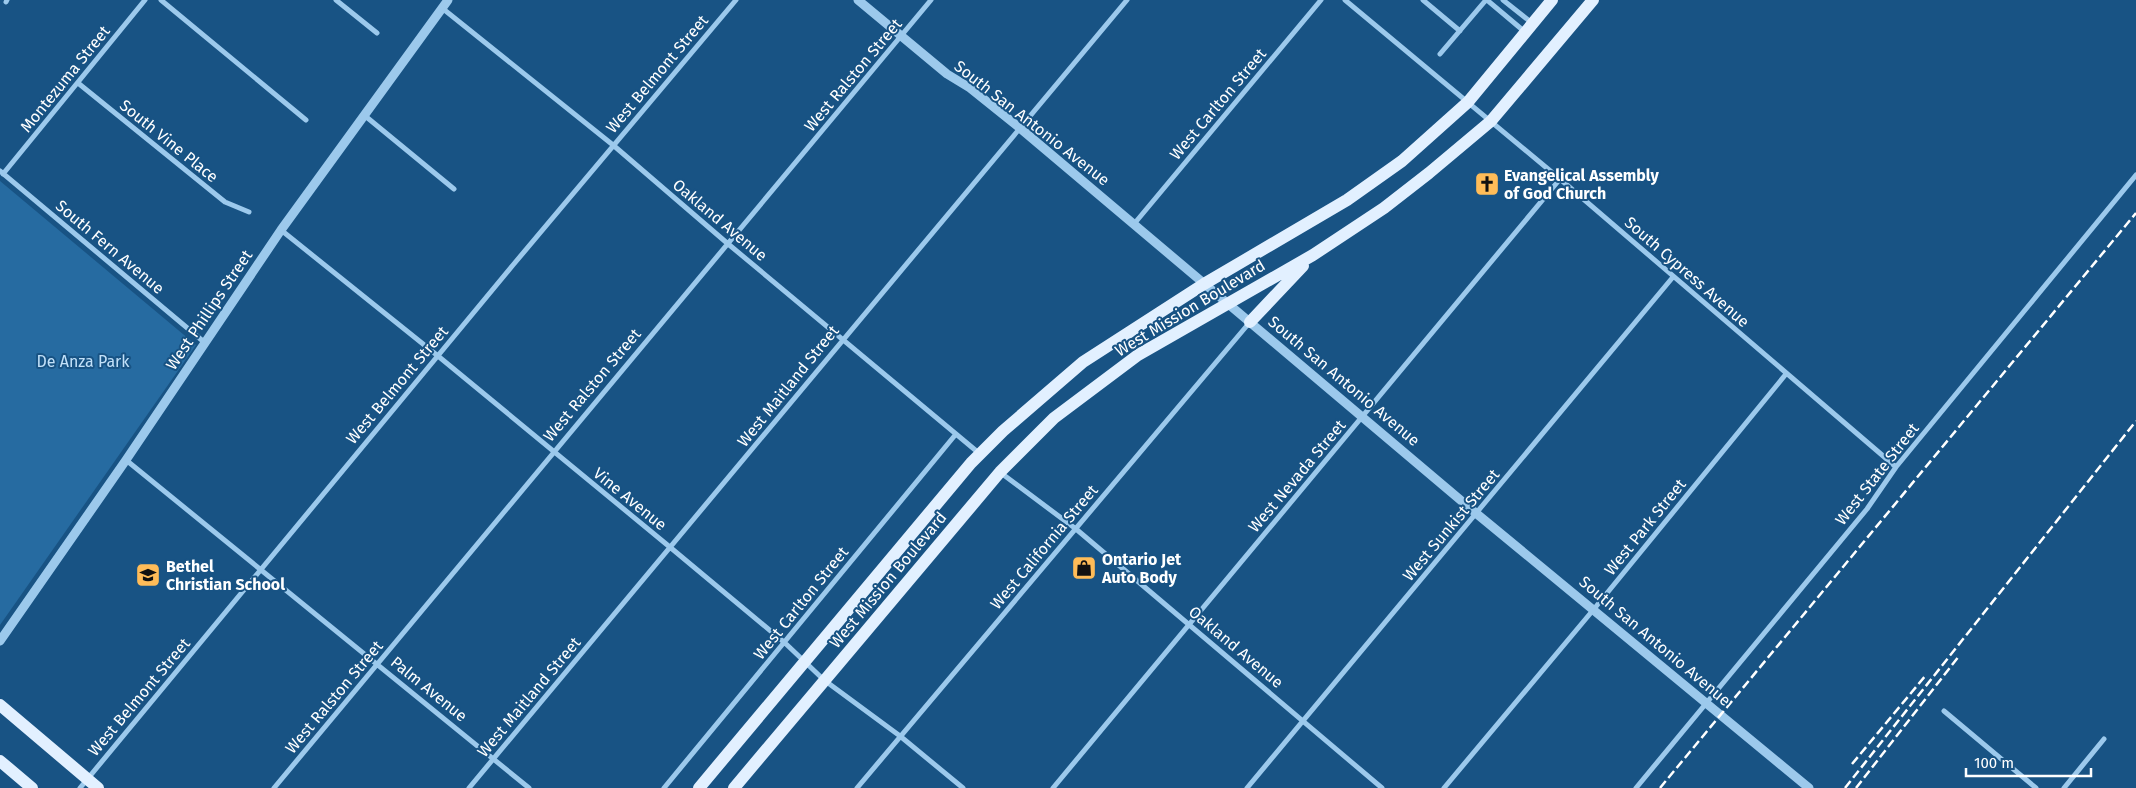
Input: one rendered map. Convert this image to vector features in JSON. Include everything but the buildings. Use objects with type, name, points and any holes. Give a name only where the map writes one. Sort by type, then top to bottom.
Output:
[{"type":"main road","name":"West Mission Boulevard","points":[[699,788],[971,463],[1003,431],[1083,362],[1204,284],[1347,200],[1402,161],[1468,102],[1552,0]]},
{"type":"main road","name":"West Mission Boulevard","points":[[734,788],[1000,472],[1054,418],[1138,355],[1314,255],[1392,202],[1443,163],[1491,121],[1593,0]]},
{"type":"main road","points":[[1250,322],[1314,255]]},
{"type":"main road","points":[[0,706],[84,784],[98,788]]},
{"type":"main road","points":[[0,761],[32,788]]},
{"type":"street","name":"Montezuma Street","points":[[2,172],[78,83],[145,0]]},
{"type":"street","points":[[161,0],[306,120]]},
{"type":"street","points":[[336,0],[377,33]]},
{"type":"street","name":"West Phillips Street","points":[[0,641],[126,460],[281,230],[448,0]]},
{"type":"street","name":"West Belmont Street","points":[[84,784],[613,145],[736,0]]},
{"type":"street","name":"South San Antonio Avenue","points":[[858,0],[947,74],[970,88],[1478,514],[1809,788]]},
{"type":"street","name":"West Ralston Street","points":[[274,788],[727,243],[932,0]]},
{"type":"street","name":"West Maitland Street","points":[[469,788],[1127,0]]},
{"type":"street","name":"West Carlton Street","points":[[1134,224],[1321,0]]},
{"type":"street","name":"South Cypress Avenue","points":[[1346,0],[1560,179],[1896,467]]},
{"type":"street","points":[[1423,0],[1460,31]]},
{"type":"street","points":[[1440,54],[1486,0],[1529,28]]},
{"type":"street","points":[[1503,0],[1529,28]]},
{"type":"street","name":"Oakland Avenue","points":[[442,8],[613,145],[980,455]]},
{"type":"street","name":"South Vine Place","points":[[78,83],[224,202],[249,212]]},
{"type":"street","points":[[364,115],[454,189]]},
{"type":"street","name":"South Fern Avenue","points":[[2,172],[204,342]]},
{"type":"street","name":"West State Street","points":[[1636,788],[1867,509],[1896,467],[2136,175]]},
{"type":"street","name":"West Nevada Street","points":[[1052,788],[1190,625],[1560,179]]},
{"type":"street","name":"Vine Avenue","points":[[281,230],[438,356],[671,548],[785,643],[824,680],[900,736],[963,788]]},
{"type":"street","name":"West Sunkist Street","points":[[1247,788],[1478,514],[1673,277]]},
{"type":"street","name":"West California Street","points":[[858,788],[1250,322]]},
{"type":"street","name":"West Park Street","points":[[1444,788],[1594,609],[1786,374]]},
{"type":"street","name":"West Carlton Street","points":[[664,788],[956,434]]},
{"type":"street","name":"Palm Avenue","points":[[126,460],[529,788]]},
{"type":"street","name":"Oakland Avenue","points":[[1000,472],[1076,529],[1382,788]]},
{"type":"street","points":[[1944,711],[2036,788]]},
{"type":"street","points":[[2064,788],[2104,739]]},
{"type":"green space","name":"De Anza Park","points":[[0,181],[196,345],[0,625]]},
{"type":"railway","points":[[1660,788],[2136,213]]},
{"type":"railway","points":[[1845,788],[2136,421]]},
{"type":"railway","points":[[1856,788],[1959,656]]},
{"type":"railway","points":[[1852,764],[1926,675]]},
{"type":"place","name":"Evangelical Assembly of God Church","points":[[1487,184]]},
{"type":"place","name":"Ontario Jet Auto Body","points":[[1084,568]]},
{"type":"place","name":"Bethel Christian School","points":[[148,575]]}]
